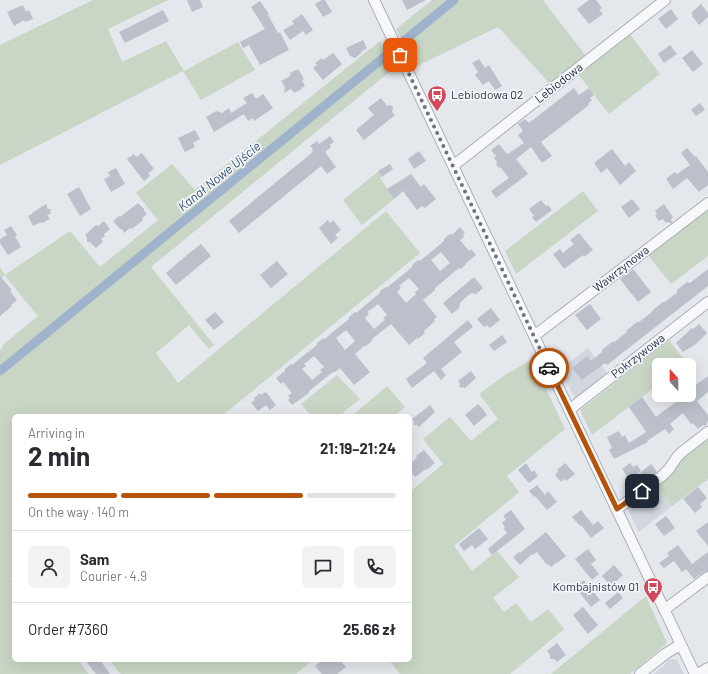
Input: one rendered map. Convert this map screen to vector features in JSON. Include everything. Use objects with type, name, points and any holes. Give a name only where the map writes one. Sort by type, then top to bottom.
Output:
[{"type":"street","points":[[374,0],[617,509],[680,645],[696,674],[708,668]]},
{"type":"street","name":"Lebiodowa","points":[[453,166],[665,0]]},
{"type":"street","name":"Wawrzynowa","points":[[534,336],[708,202]]},
{"type":"street","name":"Pokrzywowa","points":[[569,410],[708,302]]},
{"type":"street","points":[[617,509],[662,476],[682,452],[708,432]]},
{"type":"street","points":[[664,610],[708,577]]},
{"type":"street","points":[[640,674],[665,654],[680,645]]},
{"type":"shaded area","points":[[588,348],[607,373],[575,399],[560,369]]},
{"type":"shaded area","points":[[656,485],[672,506],[639,532],[627,508]]},
{"type":"shaded area","points":[[672,659],[677,660],[684,674],[653,674],[666,664],[665,662]]},
{"type":"green space","points":[[93,0],[168,0],[108,29],[122,62],[166,41],[184,71],[238,42],[255,70],[201,100],[183,71],[0,165],[0,45]]},
{"type":"green space","points":[[432,0],[543,0],[586,56],[551,85],[498,27],[417,66],[396,29]]},
{"type":"green space","points":[[630,34],[660,74],[609,114],[578,74]]},
{"type":"green space","points":[[380,41],[393,69],[151,267],[214,345],[209,349],[189,325],[156,353],[178,383],[386,211],[420,253],[224,414],[12,414],[12,578],[10,579],[12,581],[12,662],[80,662],[89,674],[0,674],[0,350],[4,344],[38,316],[5,276],[0,278],[0,267],[5,275],[70,231],[100,267],[158,220],[136,193],[172,164],[195,190]]},
{"type":"green space","points":[[379,171],[382,176],[380,178],[394,199],[362,225],[343,200]]},
{"type":"green space","points":[[583,191],[598,211],[516,274],[505,251]]},
{"type":"green space","points":[[708,208],[708,256],[671,284],[647,254]]},
{"type":"green space","points":[[669,340],[683,358],[652,358],[652,389],[592,435],[580,410]]},
{"type":"green space","points":[[532,359],[565,429],[507,476],[519,492],[454,546],[472,571],[497,551],[519,577],[493,598],[504,612],[516,603],[531,622],[548,609],[564,629],[510,674],[400,674],[391,662],[412,662],[412,490],[443,464],[423,439],[450,417],[471,441],[498,419],[479,394],[505,375]]},
{"type":"green space","points":[[337,375],[360,399],[341,414],[309,414],[301,404]]},
{"type":"green space","points":[[387,386],[405,407],[396,414],[354,414]]},
{"type":"green space","points":[[708,437],[708,479],[672,506],[656,485],[680,459]]},
{"type":"green space","points":[[646,596],[667,643],[630,674],[551,674]]},
{"type":"green space","points":[[111,662],[311,662],[296,674],[121,674]]},
{"type":"building","points":[[187,0],[200,0],[203,7],[192,12]]},
{"type":"building","points":[[325,0],[332,12],[323,17],[315,4]]},
{"type":"building","points":[[402,0],[426,0],[407,10]]},
{"type":"building","points":[[589,0],[596,0],[602,8],[599,10],[603,14],[589,24],[577,9]]},
{"type":"building","points":[[260,1],[269,14],[268,15],[278,33],[280,32],[289,50],[260,65],[249,45],[243,48],[240,42],[265,29],[251,7]]},
{"type":"building","points":[[701,4],[708,13],[708,17],[699,25],[691,13]]},
{"type":"building","points":[[23,5],[26,12],[29,10],[33,19],[25,22],[24,20],[14,26],[7,12]]},
{"type":"building","points":[[671,9],[678,19],[666,29],[658,19]]},
{"type":"building","points":[[163,10],[169,21],[125,43],[119,32]]},
{"type":"building","points":[[302,14],[313,30],[306,35],[303,31],[290,40],[283,30],[294,24],[292,21]]},
{"type":"building","points":[[363,40],[367,48],[355,58],[350,56],[346,48]]},
{"type":"building","points":[[670,45],[677,54],[664,63],[658,54]]},
{"type":"building","points":[[692,50],[703,64],[693,72],[682,58]]},
{"type":"building","points":[[333,53],[342,64],[323,80],[313,68],[317,65],[315,63],[322,58],[323,60]]},
{"type":"building","points":[[479,59],[485,68],[489,65],[502,86],[495,90],[489,81],[483,85],[475,75],[478,72],[472,63]]},
{"type":"building","points":[[298,69],[304,79],[302,80],[305,86],[294,93],[291,89],[284,93],[285,87],[281,81],[290,76],[290,73]]},
{"type":"building","points":[[574,88],[579,95],[589,88],[594,95],[590,98],[592,100],[588,104],[589,105],[541,142],[552,156],[542,163],[531,147],[516,159],[528,174],[496,198],[491,191],[509,178],[496,164],[497,162],[494,158],[496,156],[491,150],[499,144],[507,154],[524,143],[518,135],[523,131],[518,124],[525,119],[529,123]]},
{"type":"building","points":[[252,93],[256,99],[263,94],[273,108],[254,121],[253,118],[248,121],[244,114],[214,132],[206,117],[216,111],[222,113],[229,108],[231,113],[247,103],[243,98]]},
{"type":"building","points":[[381,98],[387,106],[391,105],[393,108],[392,112],[395,115],[364,140],[356,130],[374,115],[368,108]]},
{"type":"building","points":[[700,103],[705,110],[696,116],[691,110]]},
{"type":"building","points":[[195,130],[200,139],[193,143],[195,147],[185,152],[178,138]]},
{"type":"building","points":[[330,136],[334,142],[325,152],[336,167],[327,174],[321,166],[239,233],[229,221],[313,152],[313,149],[310,146],[317,141],[319,144]]},
{"type":"building","points":[[687,148],[695,157],[696,156],[708,172],[708,185],[699,192],[687,178],[673,189],[666,179],[675,172],[677,174],[690,165],[681,153]]},
{"type":"building","points":[[612,149],[625,166],[629,162],[636,171],[620,185],[607,168],[601,173],[594,163]]},
{"type":"building","points":[[419,151],[426,161],[414,169],[408,159]]},
{"type":"building","points":[[142,153],[154,169],[148,173],[150,176],[144,181],[127,159],[134,154],[136,157]]},
{"type":"building","points":[[390,164],[393,169],[382,177],[378,171]]},
{"type":"building","points":[[116,168],[125,184],[111,192],[104,179],[110,176],[108,172]]},
{"type":"building","points":[[411,174],[421,187],[424,184],[436,199],[425,208],[422,206],[417,210],[403,191],[394,199],[387,189]]},
{"type":"building","points":[[79,187],[91,209],[80,216],[67,194]]},
{"type":"building","points":[[632,199],[640,209],[629,218],[621,207]]},
{"type":"building","points":[[541,200],[552,210],[536,222],[529,209]]},
{"type":"building","points":[[138,203],[147,214],[142,218],[143,220],[132,229],[130,228],[124,233],[122,229],[120,229],[113,221]]},
{"type":"building","points":[[46,204],[48,209],[51,209],[50,214],[47,215],[50,219],[33,226],[28,216]]},
{"type":"building","points":[[664,204],[673,217],[671,219],[672,223],[666,223],[663,219],[659,221],[655,216],[657,214],[655,211]]},
{"type":"building","points":[[328,220],[330,223],[333,220],[341,230],[335,235],[338,238],[331,244],[319,228]]},
{"type":"building","points":[[104,221],[110,229],[101,239],[103,242],[96,248],[90,242],[87,242],[85,235],[96,225],[98,226]]},
{"type":"building","points":[[11,226],[17,235],[15,236],[21,247],[8,255],[0,243],[0,239],[7,235],[4,230]]},
{"type":"building","points":[[460,227],[465,233],[463,234],[464,237],[460,240],[469,251],[471,249],[476,255],[461,269],[459,268],[435,288],[435,290],[423,300],[437,317],[434,319],[435,321],[424,331],[425,333],[409,345],[391,324],[355,354],[370,372],[354,385],[340,368],[292,405],[288,400],[290,398],[288,396],[292,393],[283,382],[281,384],[276,378],[291,364],[317,345],[317,343],[323,338],[325,339],[349,319],[349,317],[380,293],[380,291],[388,287],[418,260],[420,261],[450,234],[452,235]],"holes":[[[441,252],[450,263],[440,271],[431,260]],[[409,278],[419,289],[415,292],[416,294],[406,303],[397,292],[401,288],[399,286]],[[378,304],[387,315],[383,318],[385,320],[374,329],[365,318],[369,314],[367,312]],[[346,330],[355,341],[345,350],[336,338]],[[314,356],[324,367],[320,370],[322,372],[312,380],[302,369],[306,366],[304,364]]]},
{"type":"building","points":[[579,233],[593,250],[584,257],[583,255],[564,269],[553,254],[560,249],[563,253],[574,244],[570,240]]},
{"type":"building","points":[[201,244],[211,256],[176,285],[166,273]]},
{"type":"building","points":[[277,261],[288,274],[271,288],[260,275]]},
{"type":"building","points":[[633,269],[651,292],[638,302],[620,279]]},
{"type":"building","points":[[708,269],[708,286],[607,365],[605,363],[582,380],[572,368],[587,356],[591,361],[602,352],[602,350],[627,332],[627,330],[637,322],[677,293],[677,290],[687,282],[690,283]]},
{"type":"building","points":[[0,276],[12,290],[10,291],[17,300],[0,316]]},
{"type":"building","points":[[474,277],[483,288],[476,294],[471,293],[460,303],[459,308],[452,314],[443,303]]},
{"type":"building","points":[[590,304],[601,319],[587,330],[575,315]]},
{"type":"building","points":[[491,308],[500,320],[490,328],[487,325],[484,327],[477,319]]},
{"type":"building","points":[[215,312],[224,322],[214,330],[205,320]]},
{"type":"building","points":[[468,320],[473,327],[454,342],[462,352],[441,369],[446,375],[441,380],[434,371],[412,388],[406,379],[427,363],[423,358]]},
{"type":"building","points":[[699,324],[707,333],[696,344],[683,352],[676,343],[692,328],[693,329]]},
{"type":"building","points":[[502,335],[507,342],[494,351],[489,345]]},
{"type":"building","points":[[471,371],[476,378],[465,388],[459,387],[460,384],[458,381]]},
{"type":"building","points":[[708,376],[708,392],[697,401],[708,415],[706,426],[703,425],[698,429],[693,423],[691,424],[683,413],[670,424],[674,429],[669,434],[665,429],[647,441],[648,442],[614,459],[609,450],[612,448],[607,437],[619,431],[622,437],[625,435],[629,443],[646,432],[629,407],[642,397],[656,417],[676,402],[696,402],[696,385]]},
{"type":"building","points":[[266,392],[276,405],[270,410],[266,405],[258,411],[251,403],[260,393],[261,395]]},
{"type":"building","points":[[478,404],[487,415],[474,426],[465,415]]},
{"type":"building","points":[[430,405],[435,412],[419,427],[414,425],[412,419]]},
{"type":"building","points":[[424,450],[435,463],[415,477],[412,473],[412,462],[417,458],[416,456]]},
{"type":"building","points":[[526,463],[532,472],[534,470],[538,476],[529,483],[518,470]]},
{"type":"building","points":[[565,463],[575,474],[566,481],[564,479],[561,482],[555,475],[558,472],[557,470]]},
{"type":"building","points":[[630,463],[633,467],[637,465],[641,471],[630,480],[622,469]]},
{"type":"building","points":[[651,464],[657,472],[646,480],[640,473]]},
{"type":"building","points":[[537,485],[545,495],[548,491],[557,502],[547,510],[529,491]]},
{"type":"building","points":[[698,487],[707,498],[700,504],[702,507],[695,513],[683,499]]},
{"type":"building","points":[[511,510],[525,529],[492,555],[488,549],[507,533],[503,528],[505,527],[502,523],[506,519],[503,516]]},
{"type":"building","points":[[581,510],[593,525],[598,521],[604,528],[591,538],[581,525],[580,526],[572,517]]},
{"type":"building","points":[[666,516],[675,528],[664,536],[655,524]]},
{"type":"building","points":[[708,522],[708,546],[696,531]]},
{"type":"building","points":[[479,528],[488,539],[475,549],[472,545],[464,551],[459,544]]},
{"type":"building","points":[[546,532],[566,556],[551,567],[548,564],[547,565],[537,552],[533,555],[532,554],[520,565],[513,557]]},
{"type":"building","points":[[678,545],[692,564],[708,552],[708,571],[694,579],[686,569],[682,572],[674,561],[664,568],[659,563],[669,556],[667,553]]},
{"type":"building","points":[[588,549],[596,560],[591,564],[599,574],[592,580],[575,559]]},
{"type":"building","points":[[614,565],[623,575],[611,586],[602,576]]},
{"type":"building","points":[[584,580],[600,600],[591,607],[575,587]]},
{"type":"building","points":[[618,592],[623,598],[610,609],[605,603]]},
{"type":"building","points":[[583,607],[598,625],[588,634],[573,615]]},
{"type":"building","points":[[557,643],[566,655],[557,662],[554,659],[550,659],[550,655],[547,651]]},
{"type":"building","points":[[87,662],[101,662],[110,674],[96,674]]},
{"type":"building","points":[[320,662],[342,662],[346,667],[337,674],[322,674],[315,666]]},
{"type":"waterway","name":"Kanał Nowe Ujście","points":[[0,371],[454,0]]},
{"type":"way so far","points":[[400,55],[549,368]]},
{"type":"place","name":"Lebiodowa 02","points":[[437,112]]},
{"type":"place","name":"Kombajnistów 01","points":[[653,604]]},
{"type":"route","points":[[549,368],[617,509],[642,491]]}]
